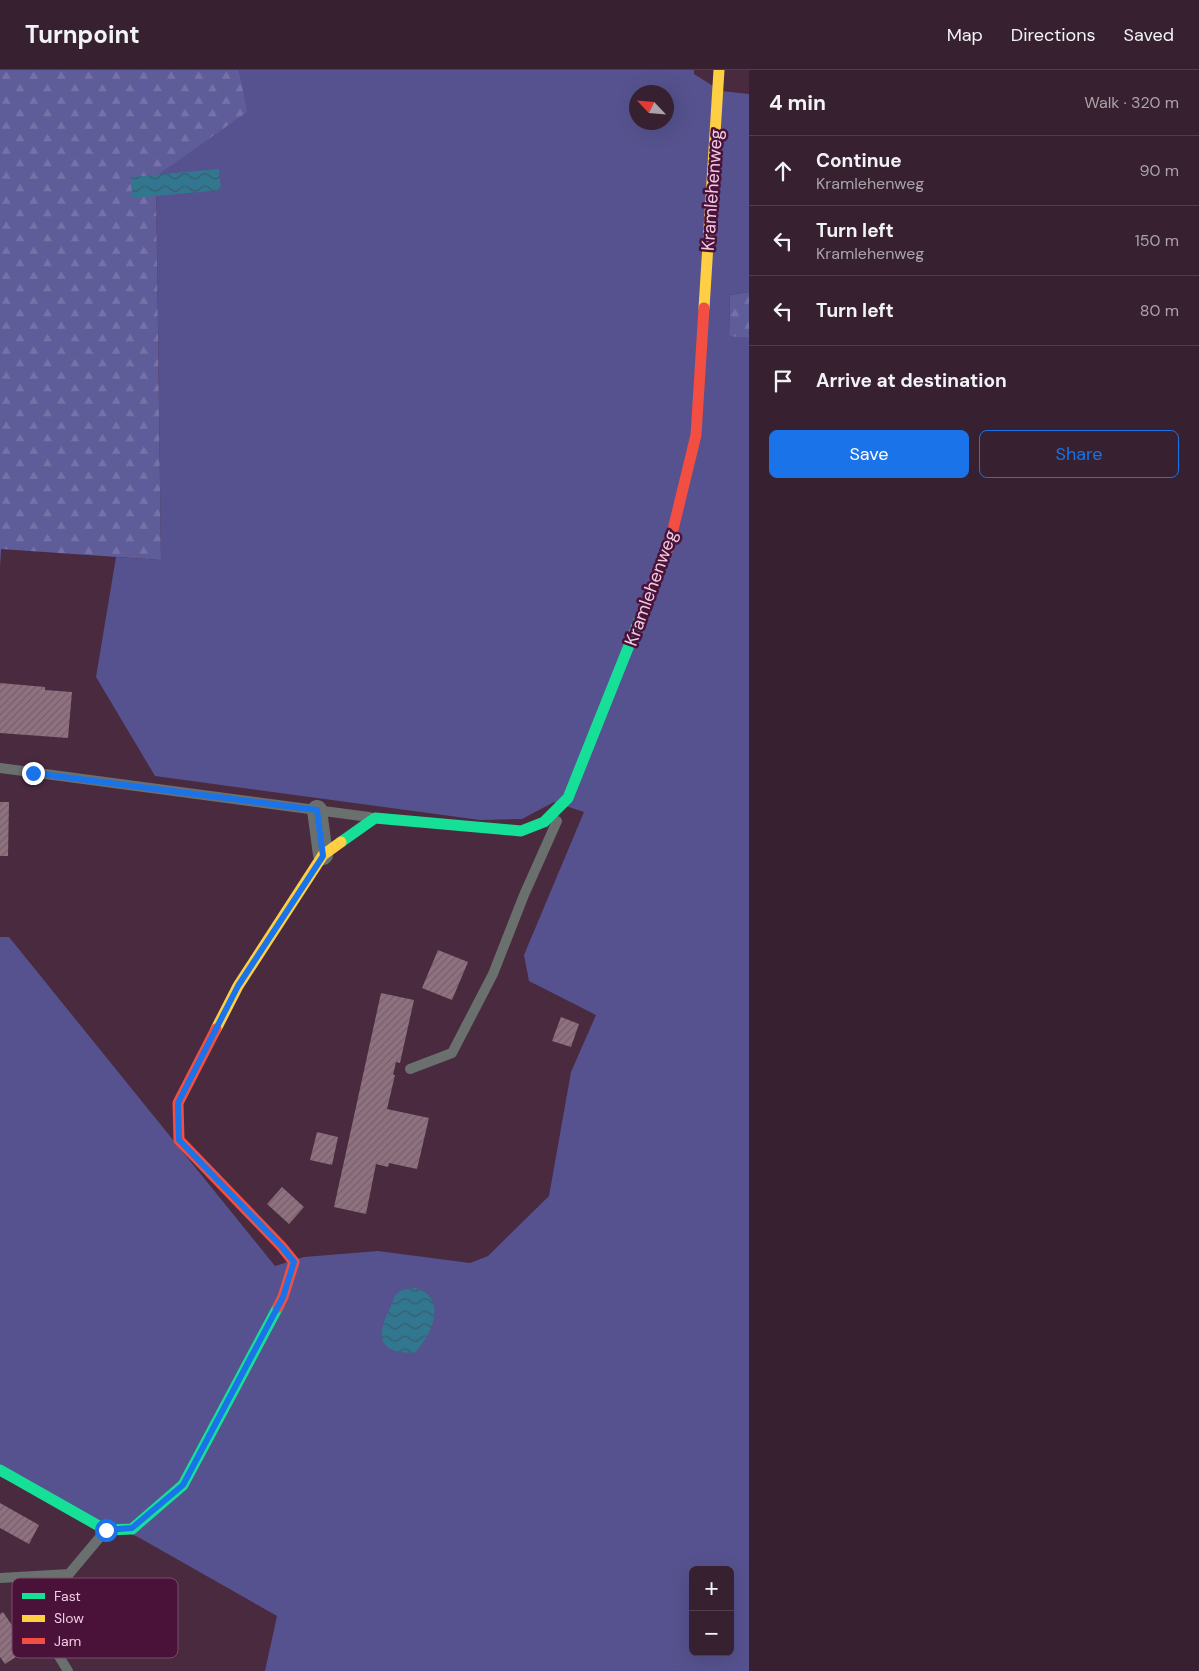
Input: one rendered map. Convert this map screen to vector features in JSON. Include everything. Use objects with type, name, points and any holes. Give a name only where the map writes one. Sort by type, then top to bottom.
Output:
[{"type":"street","name":"Kramlehenweg","points":[[374,818],[520,830],[544,822],[568,798],[669,546],[696,435],[719,70]]},
{"type":"street","points":[[317,810],[323,856]]},
{"type":"street","points":[[0,1470],[106,1530],[132,1528],[183,1485],[278,1305],[286,1288],[294,1262],[281,1246],[179,1140],[178,1103],[238,986],[323,856],[374,818]]},
{"type":"lane","points":[[0,768],[374,818]]},
{"type":"lane","points":[[410,1069],[452,1053],[493,974],[524,895],[568,798]]},
{"type":"lane","points":[[67,1578],[106,1530]]},
{"type":"lane","points":[[0,1578],[69,1574]]},
{"type":"lane","points":[[60,1658],[68,1671]]},
{"type":"shaded area","points":[[239,70],[694,70],[694,74],[721,91],[749,94],[749,292],[730,295],[729,335],[749,338],[749,1671],[265,1671],[277,1616],[138,1537],[0,1477],[0,937],[9,937],[275,1266],[304,1257],[378,1251],[470,1263],[488,1256],[549,1196],[571,1072],[596,1015],[529,981],[524,955],[584,812],[554,802],[522,819],[480,820],[155,776],[96,677],[116,557],[161,560],[156,175],[246,112]]},
{"type":"green space","points":[[0,70],[239,70],[247,112],[156,176],[161,560],[1,549],[0,567]]},
{"type":"green space","points":[[749,292],[749,338],[729,336],[730,295]]},
{"type":"water","points":[[219,169],[221,190],[132,198],[131,177]]},
{"type":"water","points":[[415,1288],[425,1293],[432,1300],[434,1318],[427,1337],[414,1353],[395,1351],[388,1348],[382,1338],[384,1322],[397,1294],[403,1290]]},
{"type":"building","points":[[0,683],[45,687],[45,690],[72,692],[68,738],[0,733]]},
{"type":"building","points":[[0,802],[9,802],[8,856],[0,856]]},
{"type":"building","points":[[438,950],[468,962],[452,1000],[422,988]]},
{"type":"building","points":[[381,993],[414,1000],[400,1063],[396,1062],[387,1109],[429,1118],[417,1169],[389,1163],[388,1167],[376,1164],[366,1214],[334,1207]]},
{"type":"building","points":[[561,1017],[579,1024],[571,1047],[552,1041]]},
{"type":"building","points":[[317,1132],[338,1137],[332,1165],[310,1160]]},
{"type":"building","points":[[282,1187],[304,1207],[289,1224],[267,1204]]},
{"type":"building","points":[[0,1503],[39,1525],[29,1544],[0,1528]]},
{"type":"building","points":[[3,1612],[12,1625],[12,1658],[14,1658],[5,1664],[0,1657],[0,1614]]},
{"type":"traffic: fast","points":[[341,842],[375,818],[521,831],[544,822],[568,798],[644,608]]},
{"type":"traffic: fast","points":[[0,1470],[106,1530],[132,1529],[183,1485],[278,1307]]},
{"type":"traffic: slow","points":[[704,308],[719,70]]},
{"type":"traffic: slow","points":[[216,1029],[238,986],[323,855],[341,842]]},
{"type":"traffic: jam","points":[[644,608],[669,546],[696,435],[704,308]]},
{"type":"traffic: jam","points":[[216,1029],[178,1103],[179,1140],[281,1246],[294,1262],[278,1307]]},
{"type":"route","points":[[33,773],[317,810],[323,856],[238,986],[178,1103],[179,1140],[281,1246],[294,1262],[283,1297],[183,1485],[132,1528],[106,1530]]}]
